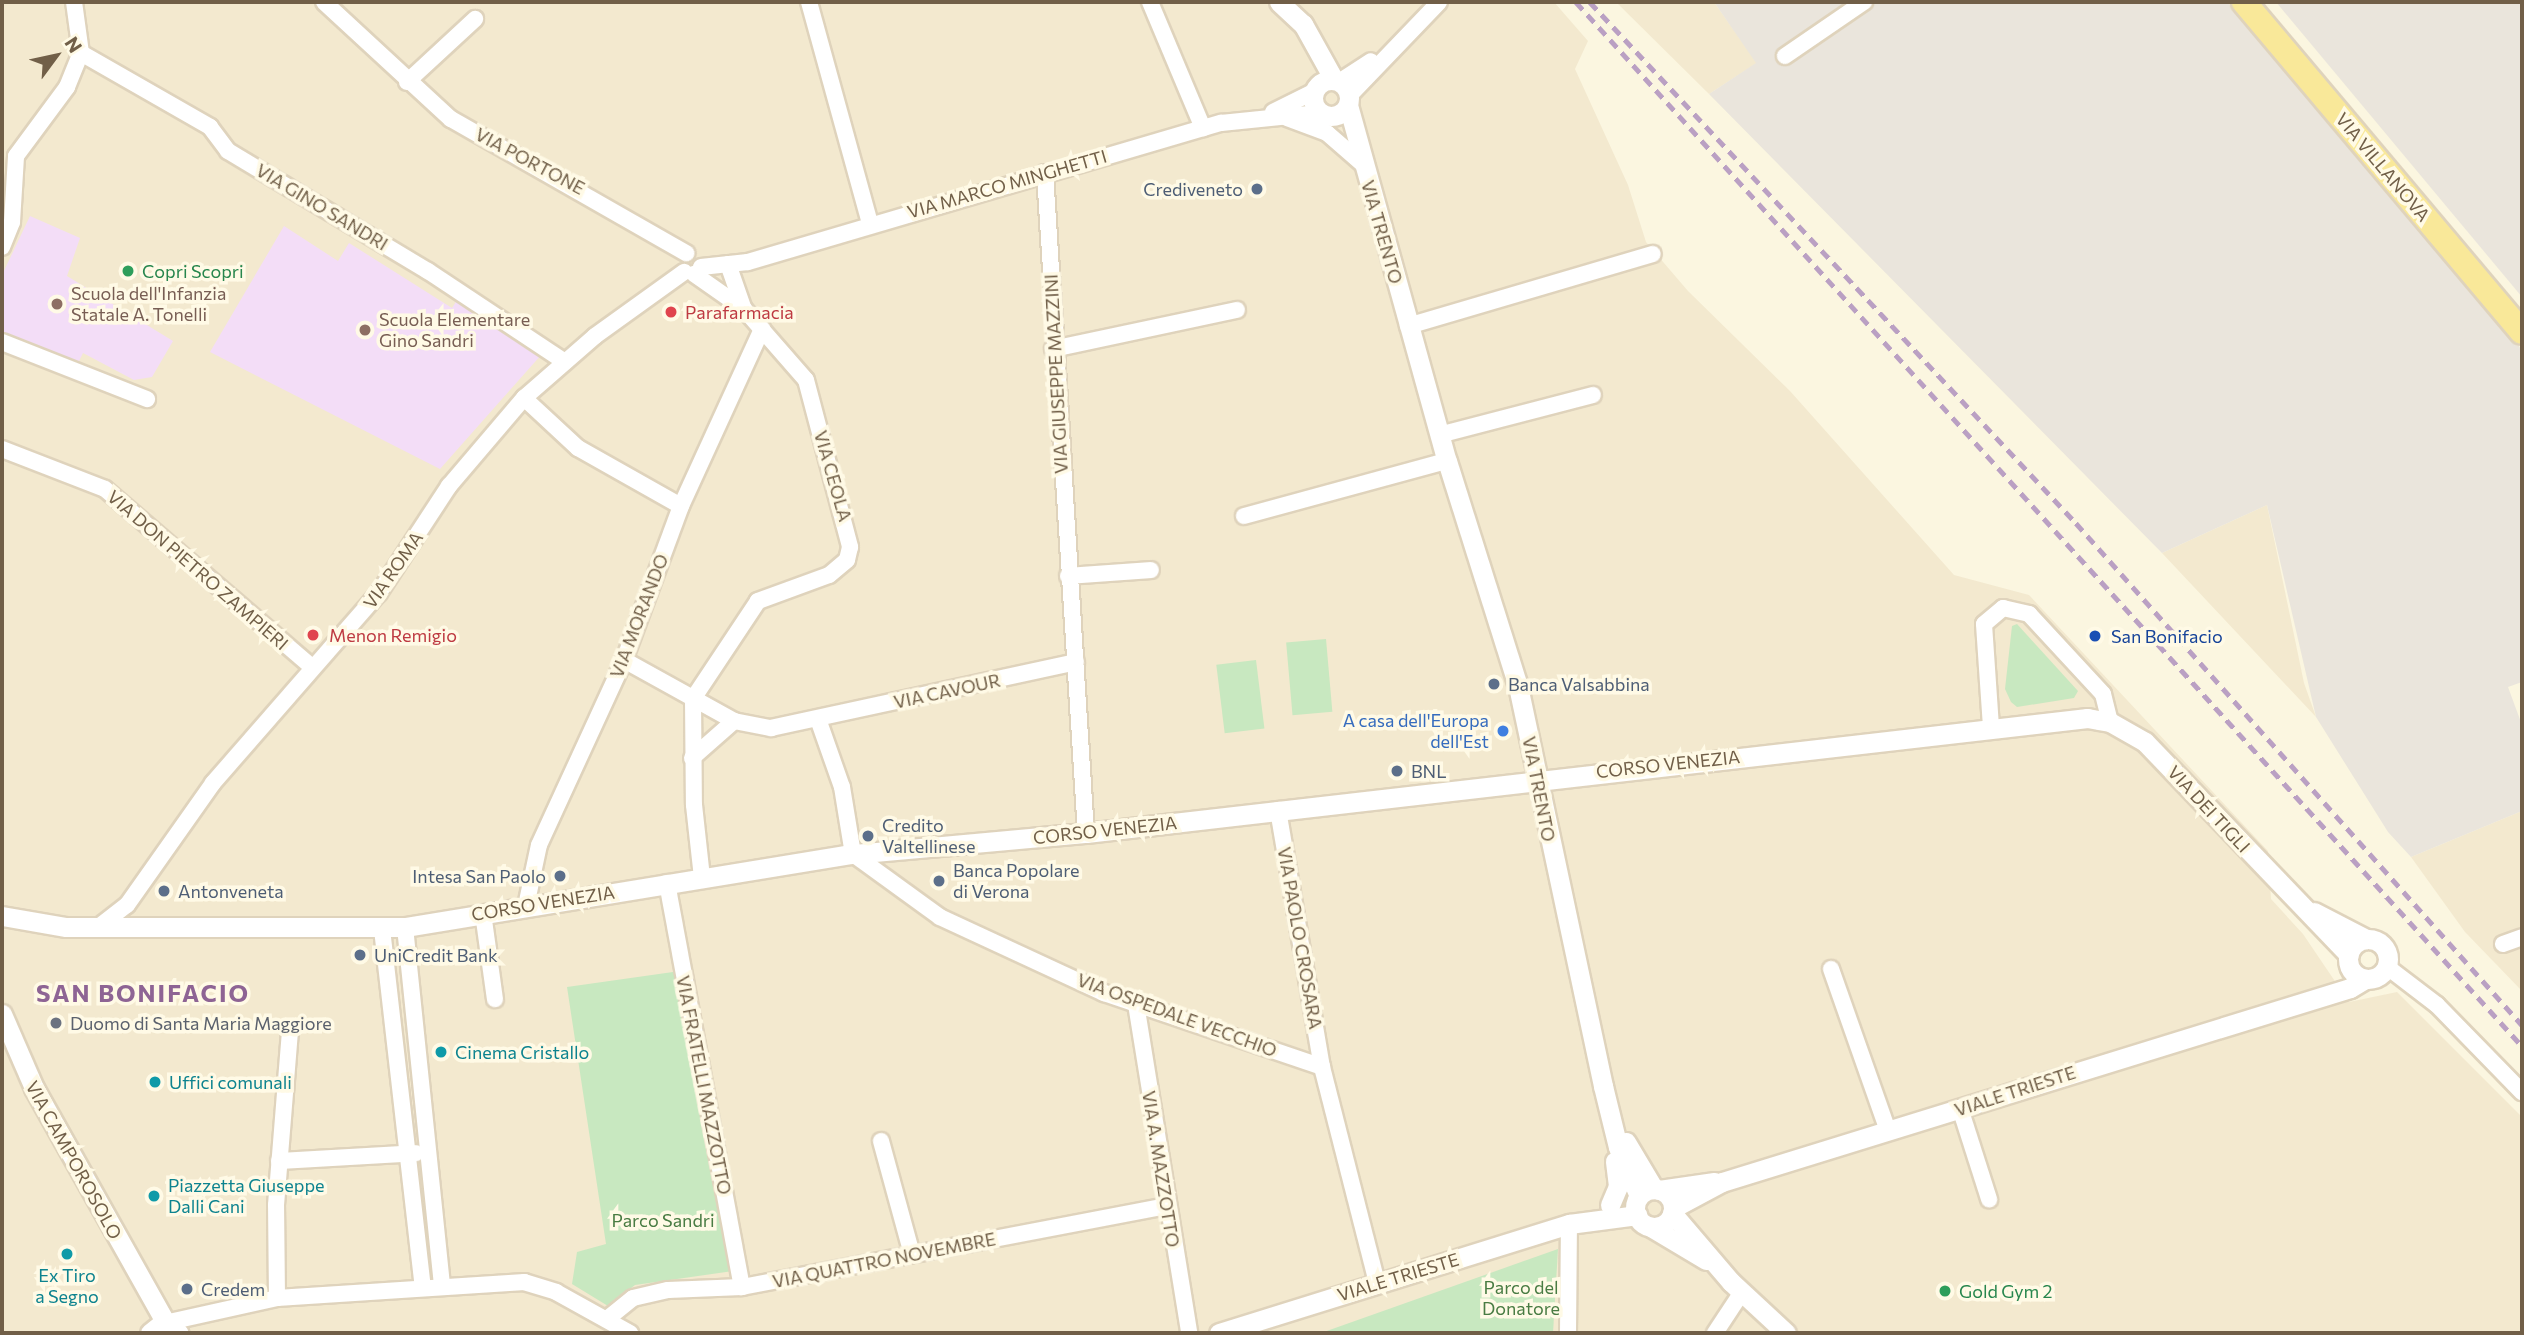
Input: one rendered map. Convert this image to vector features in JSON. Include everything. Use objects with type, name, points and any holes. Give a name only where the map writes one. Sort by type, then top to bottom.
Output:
[{"type":"main road","name":"VIA VILLANOVA","points":[[2244,2],[2522,332]]},
{"type":"street","points":[[2,247],[12,222],[16,156],[67,87],[81,53],[74,2]]},
{"type":"street","name":"VIA PORTONE","points":[[324,2],[407,82],[451,119],[658,232],[689,264]]},
{"type":"street","points":[[809,2],[870,225]]},
{"type":"street","points":[[1150,2],[1203,128]]},
{"type":"street","points":[[1279,2],[1303,24],[1334,90],[1325,115]]},
{"type":"street","name":"VIA MARCO MINGHETTI","points":[[748,262],[1203,128],[1268,114],[1334,90],[1388,50],[1439,2]]},
{"type":"street","points":[[1784,56],[1864,2]]},
{"type":"street","points":[[407,82],[475,19]]},
{"type":"street","name":"VIA GINO SANDRI","points":[[81,53],[210,127],[229,151],[428,271],[565,362]]},
{"type":"street","name":"VIA TRENTO","points":[[1334,90],[1325,115],[1363,165]]},
{"type":"street","name":"VIA TRENTO","points":[[1334,90],[1363,165],[1439,435],[1518,686],[1618,1147],[1646,1203]]},
{"type":"street","points":[[1268,114],[1327,133],[1363,165]]},
{"type":"street","name":"VIA MARCO MINGHETTI","points":[[1268,114],[1325,115]]},
{"type":"street","name":"VIA GIUSEPPE MAZZINI","points":[[1045,173],[1053,349],[1086,833]]},
{"type":"street","points":[[1408,326],[1653,254]]},
{"type":"street","points":[[689,264],[748,262]]},
{"type":"street","points":[[689,264],[748,262]]},
{"type":"street","name":"VIA ROMA","points":[[101,925],[127,905],[213,783],[379,593],[449,486],[524,398],[689,264]]},
{"type":"street","name":"VIA CEOLA","points":[[689,264],[744,309],[806,380],[850,547],[847,560],[829,575],[758,601],[693,699]]},
{"type":"street","name":"VIA CEOLA","points":[[728,264],[744,309]]},
{"type":"street","points":[[1053,349],[1237,310]]},
{"type":"street","name":"VIA MORANDO","points":[[526,906],[539,845],[624,660],[681,506],[762,329]]},
{"type":"street","points":[[2,342],[147,399]]},
{"type":"street","points":[[1439,435],[1593,395]]},
{"type":"street","points":[[524,398],[578,448],[681,506]]},
{"type":"street","name":"VIA DON PIETRO ZAMPIERI","points":[[2,449],[105,489],[312,667]]},
{"type":"street","points":[[1244,516],[1447,461]]},
{"type":"street","points":[[1068,576],[1151,570]]},
{"type":"street","points":[[1991,727],[1984,624],[2003,608],[2029,614],[2103,694],[2110,722]]},
{"type":"street","name":"VIA CAVOUR","points":[[624,660],[734,721],[771,728],[1076,662]]},
{"type":"street","points":[[693,699],[694,804],[702,878]]},
{"type":"street","name":"CORSO VENEZIA","points":[[34,925],[382,929],[405,927],[853,854],[1086,833],[2062,718],[2110,722]]},
{"type":"street","points":[[818,719],[842,787],[853,854]]},
{"type":"street","points":[[692,758],[734,721]]},
{"type":"street","name":"VIA DEI TIGLI","points":[[2110,722],[2145,741],[2348,958],[2353,973],[2365,979]]},
{"type":"street","name":"VIA PAOLO CROSARA","points":[[1278,810],[1322,1067],[1377,1283]]},
{"type":"street","name":"VIA OSPEDALE VECCHIO","points":[[853,854],[940,917],[1136,1004],[1322,1067]]},
{"type":"street","name":"VIA FRATELLI MAZZOTTO","points":[[667,883],[742,1287]]},
{"type":"street","name":"VIA DEI TIGLI","points":[[2300,905],[2382,945],[2386,966]]},
{"type":"street","points":[[483,913],[495,999]]},
{"type":"street","points":[[2,917],[34,925],[2,929],[2,917]]},
{"type":"street","points":[[405,927],[415,1056],[442,1287]]},
{"type":"street","points":[[382,929],[423,1288]]},
{"type":"street","points":[[2503,944],[2522,937]]},
{"type":"street","points":[[2348,958],[2366,939]]},
{"type":"street","name":"VIALE TRIESTE","points":[[2308,1000],[2348,958]]},
{"type":"street","points":[[2365,979],[2386,966],[2428,997],[2522,1093]]},
{"type":"street","points":[[1831,969],[1888,1131]]},
{"type":"street","name":"VIALE TRIESTE","points":[[1219,1333],[1573,1223],[1722,1182],[1888,1131],[2308,1000],[2365,979]]},
{"type":"street","name":"VIA A. MAZZOTTO","points":[[1136,1004],[1189,1333]]},
{"type":"street","name":"VIA CAMPOROSOLO","points":[[2,1014],[34,1088],[165,1329]]},
{"type":"street","points":[[277,1298],[279,1161],[290,1032]]},
{"type":"street","points":[[396,1058],[415,1056]]},
{"type":"street","points":[[1960,1108],[1989,1199]]},
{"type":"street","name":"VIA TRENTO","points":[[1614,1122],[1646,1203]]},
{"type":"street","points":[[881,1141],[912,1254]]},
{"type":"street","points":[[1610,1205],[1618,1186],[1618,1147]]},
{"type":"street","points":[[279,1161],[426,1152]]},
{"type":"street","name":"VIALE TRIESTE","points":[[1573,1223],[1610,1205],[1646,1203],[1667,1222],[1678,1207],[1722,1182]]},
{"type":"street","points":[[1646,1203],[1678,1207],[1716,1266]]},
{"type":"street","points":[[1646,1203],[1786,1333]]},
{"type":"street","name":"VIA QUATTRO NOVEMBRE","points":[[607,1319],[633,1298],[668,1290],[742,1287],[1167,1206]]},
{"type":"street","points":[[1568,1333],[1573,1223]]},
{"type":"street","points":[[165,1329],[197,1313],[277,1298],[524,1282],[607,1319],[630,1333]]},
{"type":"street","points":[[1715,1333],[1742,1292]]},
{"type":"shaded area","points":[[2,2],[1554,2],[1588,41],[1575,69],[1628,185],[1646,242],[1688,291],[1790,391],[1954,575],[2029,595],[2268,851],[2271,899],[2303,934],[2349,1002],[2397,992],[2522,1117],[2522,1333],[2,1333]]},
{"type":"shaded area","points":[[1616,2],[1714,2],[1757,63],[1709,94]]},
{"type":"shaded area","points":[[1714,2],[2227,2],[2522,350],[2522,682],[2508,687],[2522,725],[2522,811],[2411,857],[2388,832],[2316,717],[2267,505],[2162,553],[1709,94],[1756,63]]},
{"type":"shaded area","points":[[2276,2],[2522,2],[2522,297]]},
{"type":"shaded area","name":"Scuola dell'Infanzia Statale A. Tonelli","points":[[30,216],[80,238],[67,276],[173,341],[152,377],[134,380],[83,353],[78,363],[2,332],[2,275]]},
{"type":"shaded area","name":"Scuola Elementare Gino Sandri","points":[[284,226],[338,261],[349,243],[452,308],[459,297],[542,354],[440,469],[210,352]]},
{"type":"shaded area","points":[[2267,505],[2304,683],[2316,717],[2162,553]]},
{"type":"shaded area","points":[[2522,811],[2522,991],[2465,932],[2411,857]]},
{"type":"green space","points":[[2017,624],[2078,691],[2074,698],[2017,707],[2011,702],[2005,689],[2012,626]]},
{"type":"green space","points":[[1326,639],[1332,712],[1293,715],[1286,642]]},
{"type":"green space","points":[[1256,660],[1264,728],[1225,733],[1216,665]]},
{"type":"green space","name":"Parco Sandri","points":[[680,971],[733,1271],[635,1285],[608,1306],[572,1284],[577,1252],[606,1244],[567,987]]},
{"type":"green space","name":"Parco del Donatore","points":[[1558,1249],[1553,1333],[1321,1333]]},
{"type":"railway","points":[[1576,2],[2522,1046]]},
{"type":"railway","points":[[1590,2],[2076,523],[2522,1025]]},
{"type":"place","name":"Crediveneto","points":[[1257,189]]},
{"type":"place","name":"Copri Scopri","points":[[128,271]]},
{"type":"place","name":"Scuola dell'Infanzia Statale A. Tonelli","points":[[57,304]]},
{"type":"place","name":"Parafarmacia","points":[[671,312]]},
{"type":"place","name":"Scuola Elementare Gino Sandri","points":[[365,330]]},
{"type":"place","name":"Menon Remigio","points":[[313,635]]},
{"type":"place","name":"San Bonifacio","points":[[2095,636]]},
{"type":"place","name":"Banca Valsabbina","points":[[1494,684]]},
{"type":"place","name":"A casa dell'Europa dell'Est","points":[[1503,731]]},
{"type":"place","name":"BNL","points":[[1397,771]]},
{"type":"place","name":"Credito Valtellinese","points":[[868,836]]},
{"type":"place","name":"Intesa San Paolo","points":[[560,876]]},
{"type":"place","name":"Banca Popolare di Verona","points":[[939,881]]},
{"type":"place","name":"Antonveneta","points":[[164,891]]},
{"type":"place","name":"UniCredit Bank","points":[[360,955]]},
{"type":"place","name":"Duomo di Santa Maria Maggiore","points":[[56,1023]]},
{"type":"place","name":"Cinema Cristallo","points":[[441,1052]]},
{"type":"place","name":"Uffici comunali","points":[[155,1082]]},
{"type":"place","name":"Piazzetta Giuseppe Dalli Cani","points":[[154,1196]]},
{"type":"place","name":"Ex Tiro a Segno","points":[[67,1254]]},
{"type":"place","name":"Credem","points":[[187,1289]]},
{"type":"place","name":"Gold Gym 2","points":[[1945,1291]]},
{"type":"district","name":"SAN BONIFACIO","points":[[143,993]]}]
